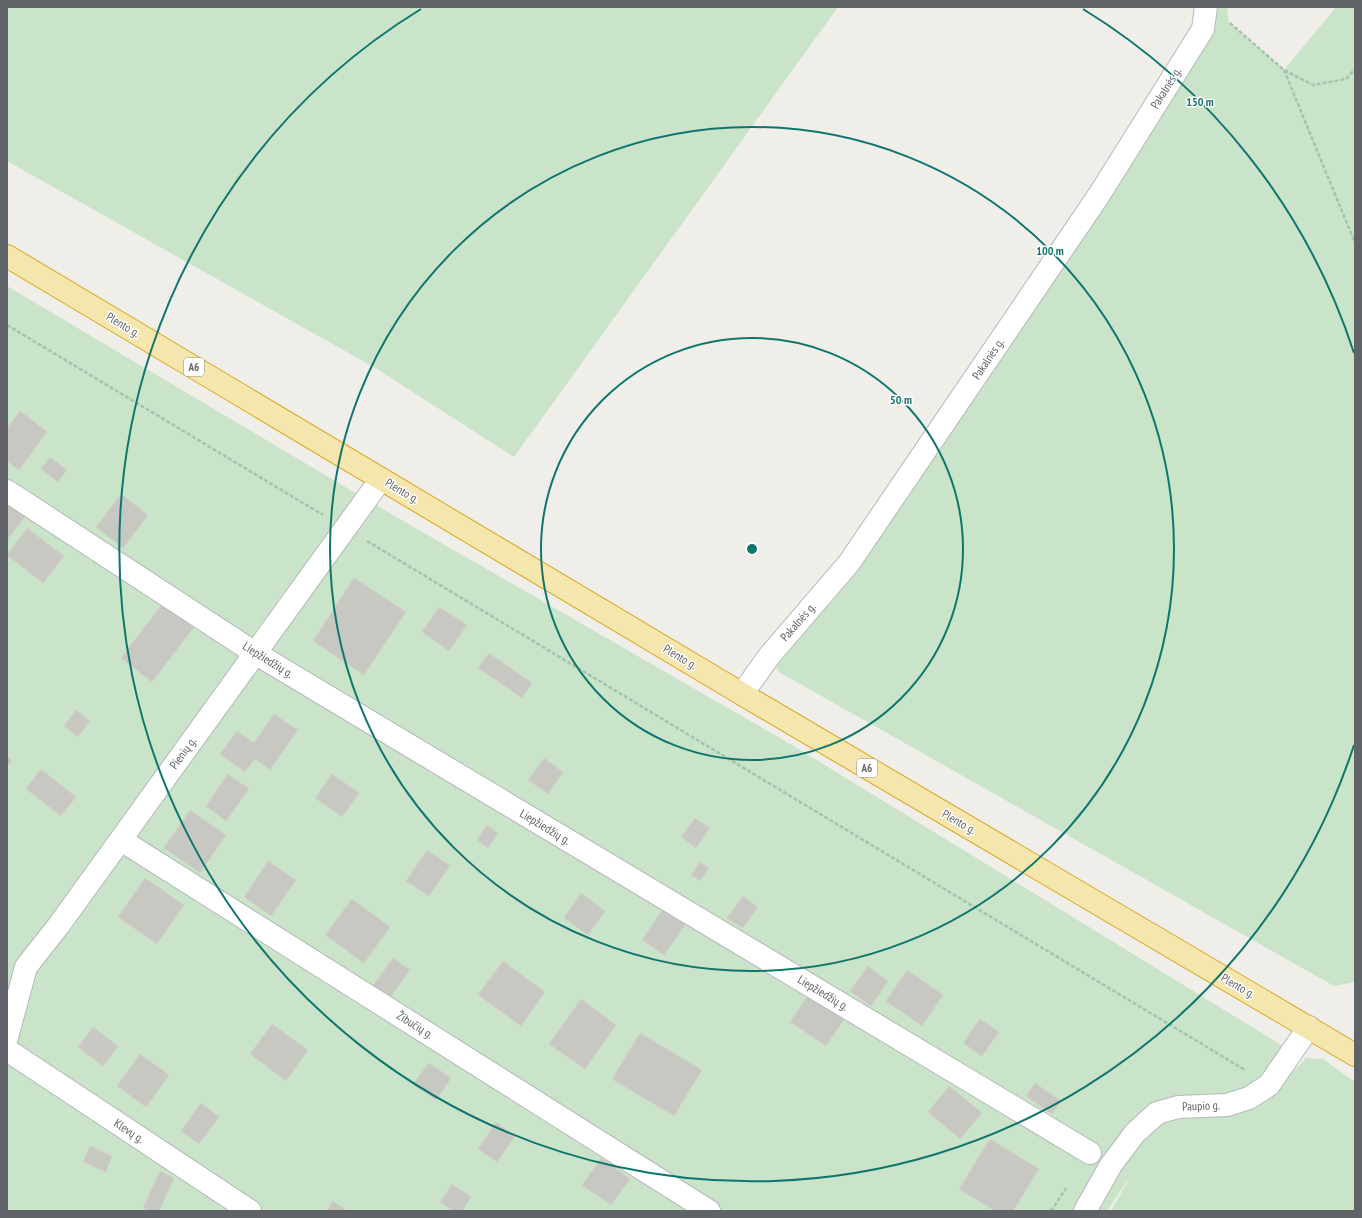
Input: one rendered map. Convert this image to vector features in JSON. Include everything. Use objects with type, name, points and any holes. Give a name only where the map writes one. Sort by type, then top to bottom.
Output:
[{"type":"highway","name":"Plento g.","points":[[7,256],[742,694],[1355,1055]]},
{"type":"street","name":"Pakalnės g.","points":[[742,694],[770,655],[854,556],[1099,195],[1203,29],[1206,11]]},
{"type":"street","name":"Pienių g.","points":[[7,1037],[26,967],[59,925],[121,840],[381,479]]},
{"type":"street","name":"Liepžiedžių g.","points":[[7,491],[255,653],[1090,1153]]},
{"type":"street","name":"Žibučių g.","points":[[121,840],[709,1211]]},
{"type":"street","points":[[7,982],[26,967]]},
{"type":"street","name":"Paupio g.","points":[[1085,1211],[1111,1165],[1135,1133],[1157,1113],[1178,1107],[1227,1106],[1249,1098],[1269,1085],[1309,1027]]},
{"type":"street","name":"Klevų g.","points":[[7,1050],[250,1211]]},
{"type":"path","points":[[1206,11],[1229,23],[1284,70],[1313,85],[1346,79],[1355,69]]},
{"type":"path","points":[[1284,70],[1355,243]]},
{"type":"path","points":[[7,325],[1269,1085]]},
{"type":"green space","points":[[7,7],[838,7],[514,457],[377,369],[7,161]]},
{"type":"green space","points":[[1206,7],[1227,7],[1229,23],[1284,70],[1336,7],[1355,7],[1355,982],[1334,986],[779,672],[770,655],[849,563],[1203,29]]},
{"type":"green space","points":[[7,286],[367,500],[792,745],[1283,1046],[1288,1077],[1306,1058],[1323,1059],[1355,1082],[1355,1211],[1111,1211],[1131,1175],[1107,1211],[7,1211]]},
{"type":"building","points":[[20,411],[47,432],[19,470],[7,461],[7,428]]},
{"type":"building","points":[[50,457],[67,470],[58,482],[41,469]]},
{"type":"building","points":[[121,494],[148,515],[123,548],[96,527]]},
{"type":"building","points":[[7,500],[28,513],[7,540]]},
{"type":"building","points":[[27,528],[64,556],[43,583],[7,555]]},
{"type":"building","points":[[354,578],[406,612],[364,675],[313,641]]},
{"type":"building","points":[[163,603],[194,627],[152,682],[121,658]]},
{"type":"building","points":[[439,607],[467,625],[449,651],[422,632]]},
{"type":"building","points":[[489,653],[532,683],[522,698],[478,668]]},
{"type":"building","points":[[76,710],[90,721],[78,737],[64,726]]},
{"type":"building","points":[[274,714],[298,730],[270,770],[255,759],[245,772],[220,754],[237,731],[254,743]]},
{"type":"building","points":[[7,756],[12,760],[7,766]]},
{"type":"building","points":[[544,758],[563,772],[548,794],[528,780]]},
{"type":"building","points":[[41,769],[76,797],[61,816],[26,789]]},
{"type":"building","points":[[228,774],[249,789],[226,821],[206,806]]},
{"type":"building","points":[[332,774],[359,793],[342,817],[315,798]]},
{"type":"building","points":[[190,810],[226,835],[200,873],[164,848]]},
{"type":"building","points":[[695,818],[710,828],[696,848],[681,837]]},
{"type":"building","points":[[487,825],[498,833],[488,848],[477,840]]},
{"type":"building","points":[[427,850],[450,866],[429,896],[406,881]]},
{"type":"building","points":[[268,861],[296,880],[271,916],[244,897]]},
{"type":"building","points":[[700,862],[709,868],[700,881],[691,875]]},
{"type":"building","points":[[145,878],[184,905],[157,944],[118,917]]},
{"type":"building","points":[[581,893],[605,911],[588,935],[564,918]]},
{"type":"building","points":[[743,896],[758,907],[743,928],[727,918]]},
{"type":"building","points":[[352,899],[390,927],[364,963],[325,935]]},
{"type":"building","points":[[662,910],[685,925],[664,955],[642,940]]},
{"type":"building","points":[[393,958],[410,970],[389,999],[372,987]]},
{"type":"building","points":[[503,961],[545,992],[521,1026],[478,995]]},
{"type":"building","points":[[868,966],[888,981],[871,1006],[850,991]]},
{"type":"building","points":[[907,970],[943,995],[922,1026],[886,1001]]},
{"type":"building","points":[[809,994],[845,1018],[826,1046],[790,1022]]},
{"type":"building","points":[[581,999],[616,1025],[585,1069],[549,1044]]},
{"type":"building","points":[[980,1019],[999,1032],[982,1056],[963,1043]]},
{"type":"building","points":[[272,1024],[308,1050],[286,1081],[250,1054]]},
{"type":"building","points":[[93,1027],[118,1046],[103,1066],[78,1047]]},
{"type":"building","points":[[640,1033],[702,1070],[674,1116],[612,1079]]},
{"type":"building","points":[[140,1054],[169,1075],[146,1107],[117,1086]]},
{"type":"building","points":[[429,1063],[451,1078],[436,1100],[413,1084]]},
{"type":"building","points":[[1035,1083],[1061,1101],[1052,1114],[1026,1096]]},
{"type":"building","points":[[949,1086],[982,1113],[960,1139],[928,1112]]},
{"type":"building","points":[[201,1103],[219,1117],[199,1144],[181,1131]]},
{"type":"building","points":[[496,1122],[515,1136],[497,1162],[478,1149]]},
{"type":"building","points":[[990,1139],[1039,1169],[1013,1211],[995,1211],[959,1189]]},
{"type":"building","points":[[90,1146],[112,1156],[106,1172],[83,1162]]},
{"type":"building","points":[[601,1158],[630,1179],[611,1205],[582,1185]]},
{"type":"building","points":[[160,1171],[174,1178],[159,1211],[149,1211],[143,1208]]},
{"type":"building","points":[[452,1184],[471,1197],[462,1211],[453,1211],[440,1202]]},
{"type":"building","points":[[333,1201],[345,1209],[343,1211],[327,1211]]}]
